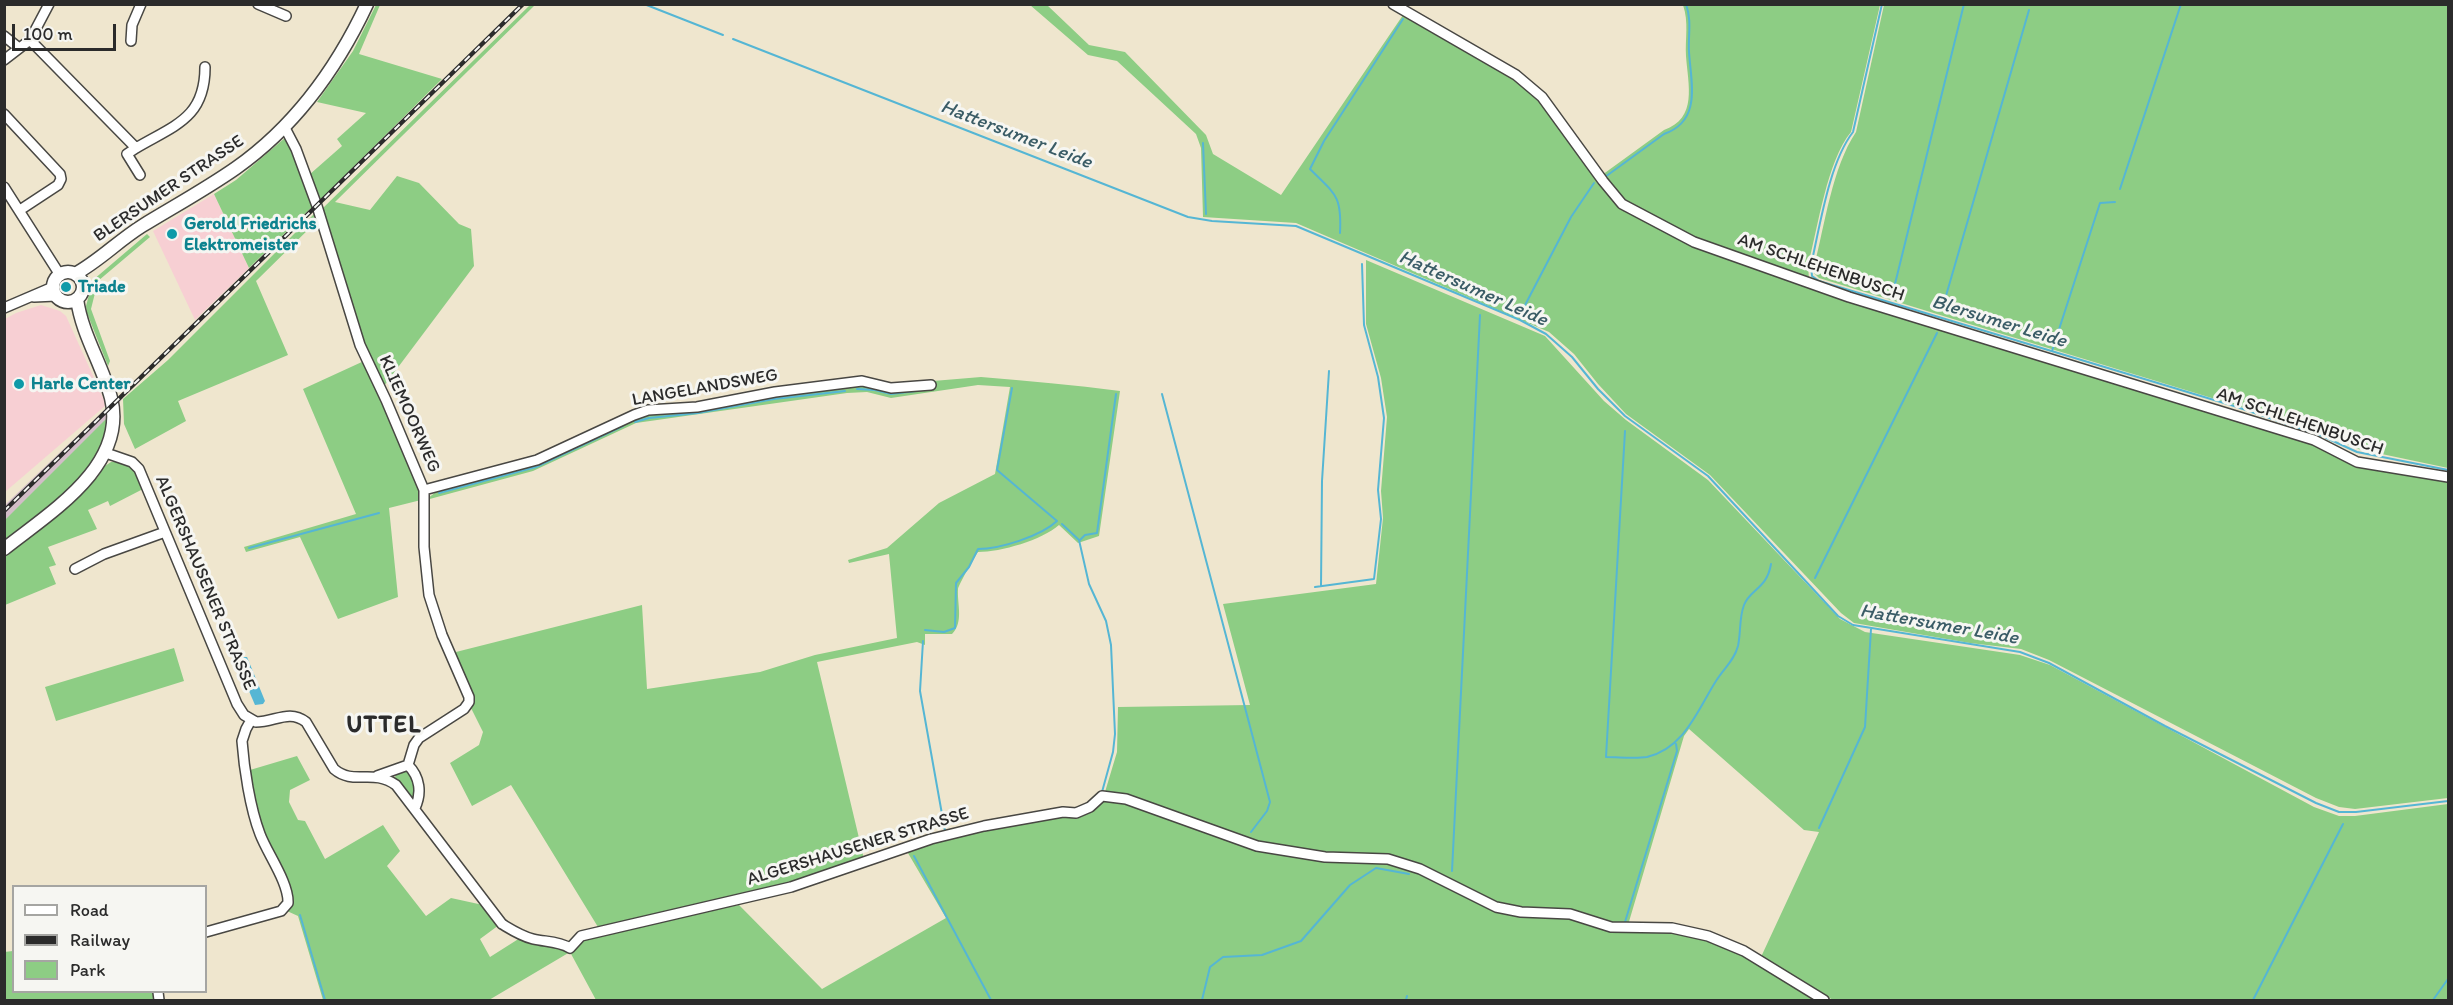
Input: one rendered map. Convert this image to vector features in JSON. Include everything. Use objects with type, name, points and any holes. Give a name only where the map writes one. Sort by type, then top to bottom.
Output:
[{"type":"main road","name":"BLERSUMER STRASSE","points":[[78,278],[127,236],[238,166],[284,126],[328,73],[342,52],[367,4]]},
{"type":"main road","points":[[4,549],[83,483],[100,464],[106,453],[112,425],[111,399],[72,301],[55,291],[60,275],[78,278],[82,291],[72,301]]},
{"type":"street","points":[[4,60],[30,40],[49,4]]},
{"type":"street","points":[[131,41],[132,25],[141,4]]},
{"type":"street","points":[[258,4],[286,16]]},
{"type":"street","name":"AM SCHLEHENBUSCH","points":[[1393,4],[1531,86],[1542,97],[1622,204],[1694,242],[1849,297],[2314,440],[2357,462],[2448,477]]},
{"type":"street","points":[[4,36],[19,48]]},
{"type":"street","points":[[30,40],[136,148]]},
{"type":"street","points":[[140,175],[127,154],[190,115],[205,84],[205,67]]},
{"type":"street","points":[[4,114],[60,174],[61,179],[58,185],[20,210]]},
{"type":"street","name":"KLIEMOORWEG","points":[[284,126],[296,149],[317,206],[360,345],[424,490],[424,547],[429,595],[447,646],[466,687],[469,702],[464,709],[418,738],[408,765]]},
{"type":"street","points":[[4,187],[60,275]]},
{"type":"street","points":[[4,308],[55,291]]},
{"type":"street","name":"LANGELANDSWEG","points":[[424,490],[537,460],[648,410],[697,407],[775,392],[862,381],[891,388],[930,385]]},
{"type":"street","name":"ALGERSHAUSENER STRASSE","points":[[106,453],[132,462],[139,469],[237,704],[244,715],[251,720]]},
{"type":"street","points":[[75,569],[104,554],[165,532]]},
{"type":"street","points":[[207,932],[281,911],[288,903],[287,893],[264,844],[255,816],[242,741],[251,720],[262,722],[289,715],[299,716],[306,722],[334,769],[352,778],[377,776],[408,765],[418,780],[419,793],[415,808]]},
{"type":"street","name":"ALGERSHAUSENER STRASSE","points":[[377,776],[386,778],[396,785],[502,924],[517,934],[562,944],[570,948],[581,936],[791,887],[931,839],[1062,812],[1076,813],[1090,807],[1102,796],[1126,799],[1257,846],[1325,857],[1388,859],[1420,869],[1496,907],[1521,912],[1570,914],[1611,927],[1672,928],[1708,936],[1744,951],[1824,1000]]},
{"type":"shaded area","points":[[214,194],[249,268],[195,320],[153,231]]},
{"type":"shaded area","points":[[41,305],[60,311],[66,316],[105,406],[5,492],[5,319]]},
{"type":"shaded area","points":[[121,394],[123,398],[103,423],[5,521],[5,505]]},
{"type":"green space","points":[[376,5],[380,5],[359,54],[442,79],[319,201],[309,175],[342,146],[337,139],[366,113],[317,102],[353,51]]},
{"type":"green space","points":[[530,5],[535,5],[335,202],[370,210],[397,176],[419,183],[459,224],[471,229],[474,266],[384,386],[363,341],[322,209]]},
{"type":"green space","points":[[1030,5],[1047,5],[1089,45],[1125,52],[1206,135],[1213,154],[1281,195],[1403,15],[1515,79],[1541,100],[1619,207],[1693,245],[2313,443],[2356,464],[2448,480],[2448,798],[2355,809],[2339,807],[2316,798],[2049,660],[2021,649],[1970,643],[1854,623],[1841,613],[1710,475],[1626,414],[1574,354],[1549,332],[1296,223],[1203,217],[1201,148],[1196,134],[1117,61],[1088,55]]},
{"type":"green space","points":[[1683,5],[1880,5],[1851,132],[1836,160],[1824,195],[1808,265],[1809,279],[1695,239],[1623,201],[1602,175],[1664,130],[1675,125],[1686,109],[1689,89]]},
{"type":"green space","points":[[1884,5],[2448,5],[2448,468],[2358,449],[2317,431],[2274,417],[1819,278],[1814,273],[1814,267],[1826,215],[1841,162],[1856,132]]},
{"type":"green space","points":[[286,137],[313,206],[249,268],[214,194],[236,180]]},
{"type":"green space","points":[[316,212],[319,219],[256,281],[288,355],[178,401],[186,421],[135,449],[124,424],[123,399],[168,360]]},
{"type":"green space","points":[[147,234],[150,237],[98,281],[91,309],[110,361],[108,366],[87,313],[86,306],[93,280]]},
{"type":"green space","points":[[1366,260],[1545,336],[1604,401],[1626,420],[1708,480],[1840,619],[1865,632],[2020,655],[2050,665],[2314,807],[2339,816],[2448,804],[2448,1000],[1833,1000],[1761,957],[1819,832],[1804,830],[1689,729],[1684,736],[1628,925],[1612,924],[1570,910],[1525,909],[1498,903],[1421,867],[1258,843],[1105,792],[1117,752],[1118,707],[1250,705],[1223,604],[1376,584],[1383,518],[1381,491],[1387,417],[1381,378],[1366,324]]},
{"type":"green space","points":[[364,361],[419,489],[421,500],[389,508],[398,597],[338,619],[300,537],[246,552],[244,547],[356,514],[303,389]]},
{"type":"green space","points":[[981,377],[1120,391],[1099,536],[1078,543],[1059,525],[1042,536],[1021,544],[978,552],[958,589],[959,618],[952,634],[925,634],[925,645],[917,642],[817,662],[864,859],[790,885],[598,927],[511,785],[472,806],[450,763],[479,745],[483,732],[470,706],[452,653],[642,605],[647,689],[760,672],[815,655],[897,638],[889,554],[849,563],[848,560],[887,548],[939,503],[995,474],[1010,387],[978,385],[891,398],[867,392],[847,393],[636,423],[533,471],[426,500],[438,490],[516,470],[649,414],[867,385],[933,387],[933,381]]},
{"type":"green space","points":[[108,417],[103,446],[85,476],[5,545],[4,521]]},
{"type":"green space","points":[[111,462],[123,463],[131,468],[144,486],[143,489],[110,506],[108,501],[88,510],[97,529],[48,547],[56,565],[49,567],[56,584],[5,605],[5,557],[97,478],[105,466]]},
{"type":"green space","points":[[174,648],[184,681],[56,721],[45,687]]},
{"type":"green space","points":[[297,756],[310,780],[290,790],[289,802],[298,820],[305,821],[325,859],[383,825],[400,851],[387,866],[426,916],[451,898],[483,905],[499,925],[480,939],[490,957],[520,938],[560,946],[669,918],[739,905],[822,989],[946,918],[905,848],[985,828],[1062,815],[1077,816],[1105,801],[1121,802],[1251,848],[1387,863],[1417,872],[1519,915],[1570,917],[1612,931],[1672,933],[1707,941],[1742,955],[1816,1000],[596,1000],[570,952],[489,1000],[323,1000],[298,916],[287,911],[289,908],[260,829],[250,770]]},
{"type":"green space","points":[[405,769],[414,776],[415,797],[410,796],[395,778],[396,772]]},
{"type":"green space","points":[[12,951],[12,993],[156,993],[157,1000],[5,1000],[4,952]]},
{"type":"water","points":[[240,657],[247,657],[265,701],[263,704],[255,705],[237,663]]},
{"type":"waterway","name":"Hattersumer Leide","points":[[644,4],[723,35]]},
{"type":"waterway","points":[[1605,177],[1664,134],[1676,128],[1689,111],[1692,88],[1686,4]]},
{"type":"waterway","name":"Blersumer Leide","points":[[1882,4],[1853,132],[1838,160],[1826,196],[1811,265],[1812,276],[1819,281],[2234,406],[2322,436],[2357,452],[2448,470]]},
{"type":"waterway","points":[[1893,292],[1964,4]]},
{"type":"waterway","points":[[2120,189],[2181,4]]},
{"type":"waterway","points":[[1943,306],[2029,10]]},
{"type":"waterway","points":[[1340,233],[1340,210],[1335,196],[1310,169],[1324,141],[1403,19]]},
{"type":"waterway","name":"Hattersumer Leide","points":[[733,39],[1188,217],[1212,221],[1296,226],[1520,320],[1546,334],[1572,357],[1598,389],[1625,416],[1708,476],[1838,616],[1853,625],[2020,652],[2049,663],[2165,726],[2316,803],[2339,812],[2448,801]]},
{"type":"waterway","points":[[1203,143],[1206,214]]},
{"type":"waterway","points":[[1523,309],[1571,217],[1594,183]]},
{"type":"waterway","points":[[2052,351],[2100,203],[2115,202]]},
{"type":"waterway","points":[[1315,587],[1374,579],[1381,519],[1378,490],[1384,418],[1378,377],[1364,325],[1362,264]]},
{"type":"waterway","points":[[1452,871],[1480,315]]},
{"type":"waterway","points":[[1815,578],[1937,333]]},
{"type":"waterway","points":[[1321,586],[1322,481],[1329,371]]},
{"type":"waterway","points":[[925,630],[944,632],[955,628],[956,583],[969,567],[978,549],[1020,541],[1041,532],[1057,521],[997,470],[1012,388]]},
{"type":"waterway","points":[[857,389],[891,394],[916,391]]},
{"type":"waterway","points":[[635,422],[774,399],[845,391]]},
{"type":"waterway","points":[[1080,540],[1085,535],[1097,533],[1116,394]]},
{"type":"waterway","points":[[1162,394],[1270,802],[1267,811],[1251,832]]},
{"type":"waterway","points":[[439,493],[536,467],[623,426]]},
{"type":"waterway","points":[[1625,431],[1606,757],[1647,757],[1660,752],[1681,736],[1734,656],[1738,646],[1744,605],[1750,595],[1766,579],[1771,564]]},
{"type":"waterway","points":[[249,548],[379,513]]},
{"type":"waterway","points":[[1062,524],[1079,540],[1089,584],[1106,621],[1111,645],[1115,734],[1113,752],[1102,792]]},
{"type":"waterway","points":[[1819,828],[1865,727],[1871,629]]},
{"type":"waterway","points":[[923,641],[920,691],[945,831]]},
{"type":"waterway","points":[[1625,922],[1677,751],[1676,744]]},
{"type":"waterway","points":[[2253,1000],[2343,824]]},
{"type":"waterway","points":[[914,856],[991,1000]]},
{"type":"waterway","points":[[1202,1000],[1210,967],[1223,957],[1262,955],[1301,941],[1350,885],[1376,868],[1409,874]]},
{"type":"waterway","points":[[300,915],[325,1000]]},
{"type":"waterway","points":[[2433,1000],[2448,979]]},
{"type":"waterway","points":[[1406,1000],[1407,996]]},
{"type":"railway","points":[[4,511],[523,4]]},
{"type":"place","name":"Gerold Friedrichs Elektromeister","points":[[172,234]]},
{"type":"place","name":"Triade","points":[[66,287]]},
{"type":"place","name":"Harle Center","points":[[19,384]]},
{"type":"district","name":"UTTEL","points":[[384,726]]}]
